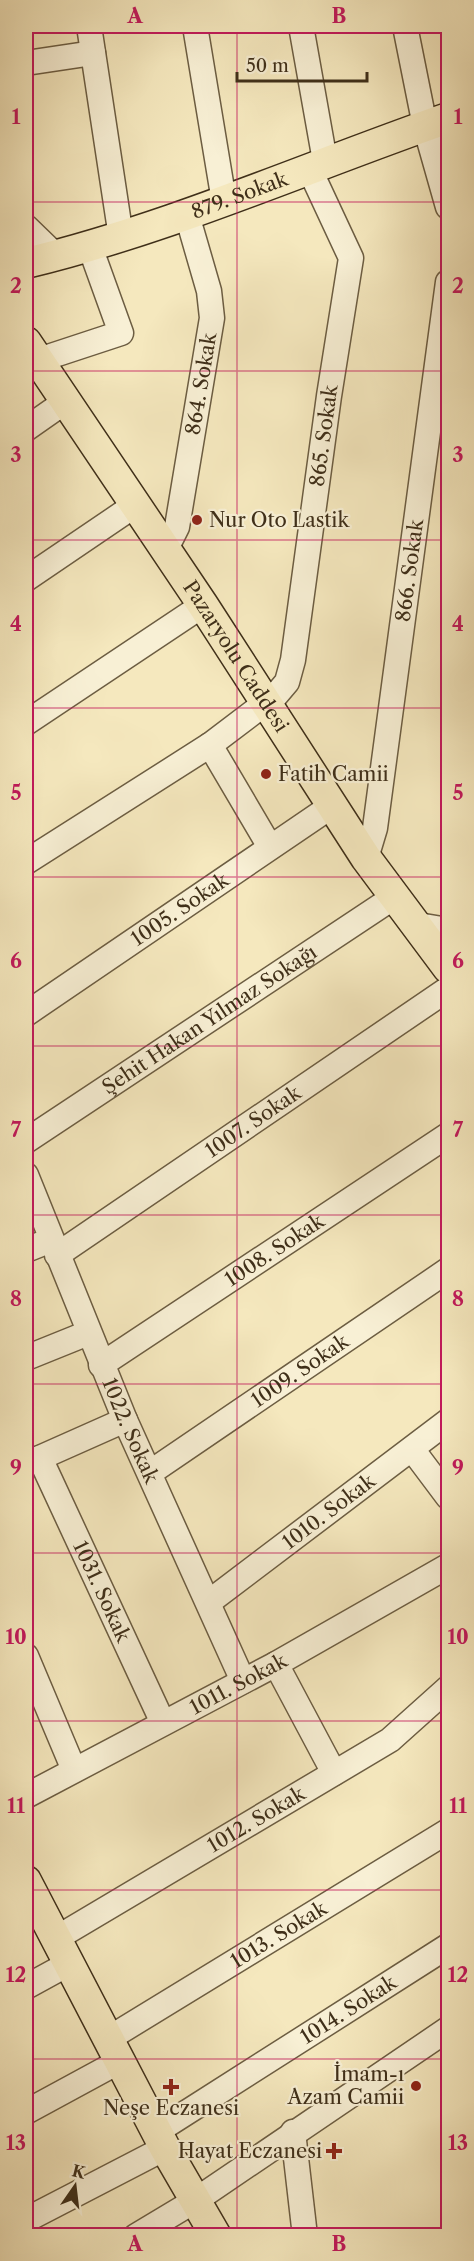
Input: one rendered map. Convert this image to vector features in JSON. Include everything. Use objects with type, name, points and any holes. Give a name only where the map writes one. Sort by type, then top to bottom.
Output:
[{"type":"main road","name":"879. Sokak","points":[[26,263],[90,247],[187,215],[437,122]]},
{"type":"main road","name":"Pazaryolu Caddesi","points":[[32,351],[203,605],[366,858],[448,968]]},
{"type":"main road","points":[[26,1882],[161,2140],[216,2235]]},
{"type":"street","points":[[89,26],[121,237]]},
{"type":"street","points":[[195,26],[224,201]]},
{"type":"street","name":"865. Sokak","points":[[26,862],[210,745],[266,703],[287,682],[293,660],[329,396],[351,258],[317,165],[301,26]]},
{"type":"street","points":[[405,26],[437,122],[448,207]]},
{"type":"street","points":[[26,63],[93,53]]},
{"type":"street","name":"864. Sokak","points":[[165,551],[177,527],[212,318],[209,291],[187,215]]},
{"type":"street","points":[[26,227],[56,256]]},
{"type":"street","points":[[32,351],[121,333],[90,247]]},
{"type":"street","name":"866. Sokak","points":[[366,858],[375,828],[448,282]]},
{"type":"street","points":[[26,429],[66,401]]},
{"type":"street","points":[[26,579],[135,505]]},
{"type":"street","points":[[26,723],[203,605]]},
{"type":"street","points":[[210,745],[270,847]]},
{"type":"street","name":"1005. Sokak","points":[[26,1014],[333,805]]},
{"type":"street","name":"Şehit Hakan Yılmaz Sokağı","points":[[26,1141],[394,897]]},
{"type":"street","points":[[418,925],[448,930]]},
{"type":"street","name":"1007. Sokak","points":[[26,1250],[54,1247],[448,989]]},
{"type":"street","name":"1008. Sokak","points":[[101,1365],[448,1135]]},
{"type":"street","name":"1022. Sokak","points":[[26,1175],[101,1365],[243,1681]]},
{"type":"street","name":"1009. Sokak","points":[[151,1472],[448,1270]]},
{"type":"street","points":[[26,1358],[88,1333]]},
{"type":"street","points":[[33,1461],[125,1420]]},
{"type":"street","name":"1010. Sokak","points":[[209,1602],[448,1420]]},
{"type":"street","points":[[412,1449],[448,1497]]},
{"type":"street","name":"1031. Sokak","points":[[33,1461],[163,1723]]},
{"type":"street","name":"1011. Sokak","points":[[26,1796],[276,1664],[448,1566]]},
{"type":"street","points":[[26,1656],[74,1770]]},
{"type":"street","points":[[276,1664],[334,1773]]},
{"type":"street","name":"1012. Sokak","points":[[26,1987],[62,1952],[334,1773],[390,1740],[448,1688]]},
{"type":"street","name":"1013. Sokak","points":[[26,2112],[114,2050],[448,1831]]},
{"type":"street","name":"1014. Sokak","points":[[26,2220],[161,2140],[448,1946]]},
{"type":"street","points":[[136,2235],[196,2200],[448,2029]]},
{"type":"street","points":[[293,2133],[304,2235]]},
{"type":"place","name":"Nur Oto Lastik","points":[[197,520]]},
{"type":"place","name":"Fatih Camii","points":[[266,774]]},
{"type":"place","name":"İmam-ı Azam Camii","points":[[416,2086]]},
{"type":"place","name":"Neşe Eczanesi","points":[[171,2087]]},
{"type":"place","name":"Hayat Eczanesi","points":[[334,2151]]}]
